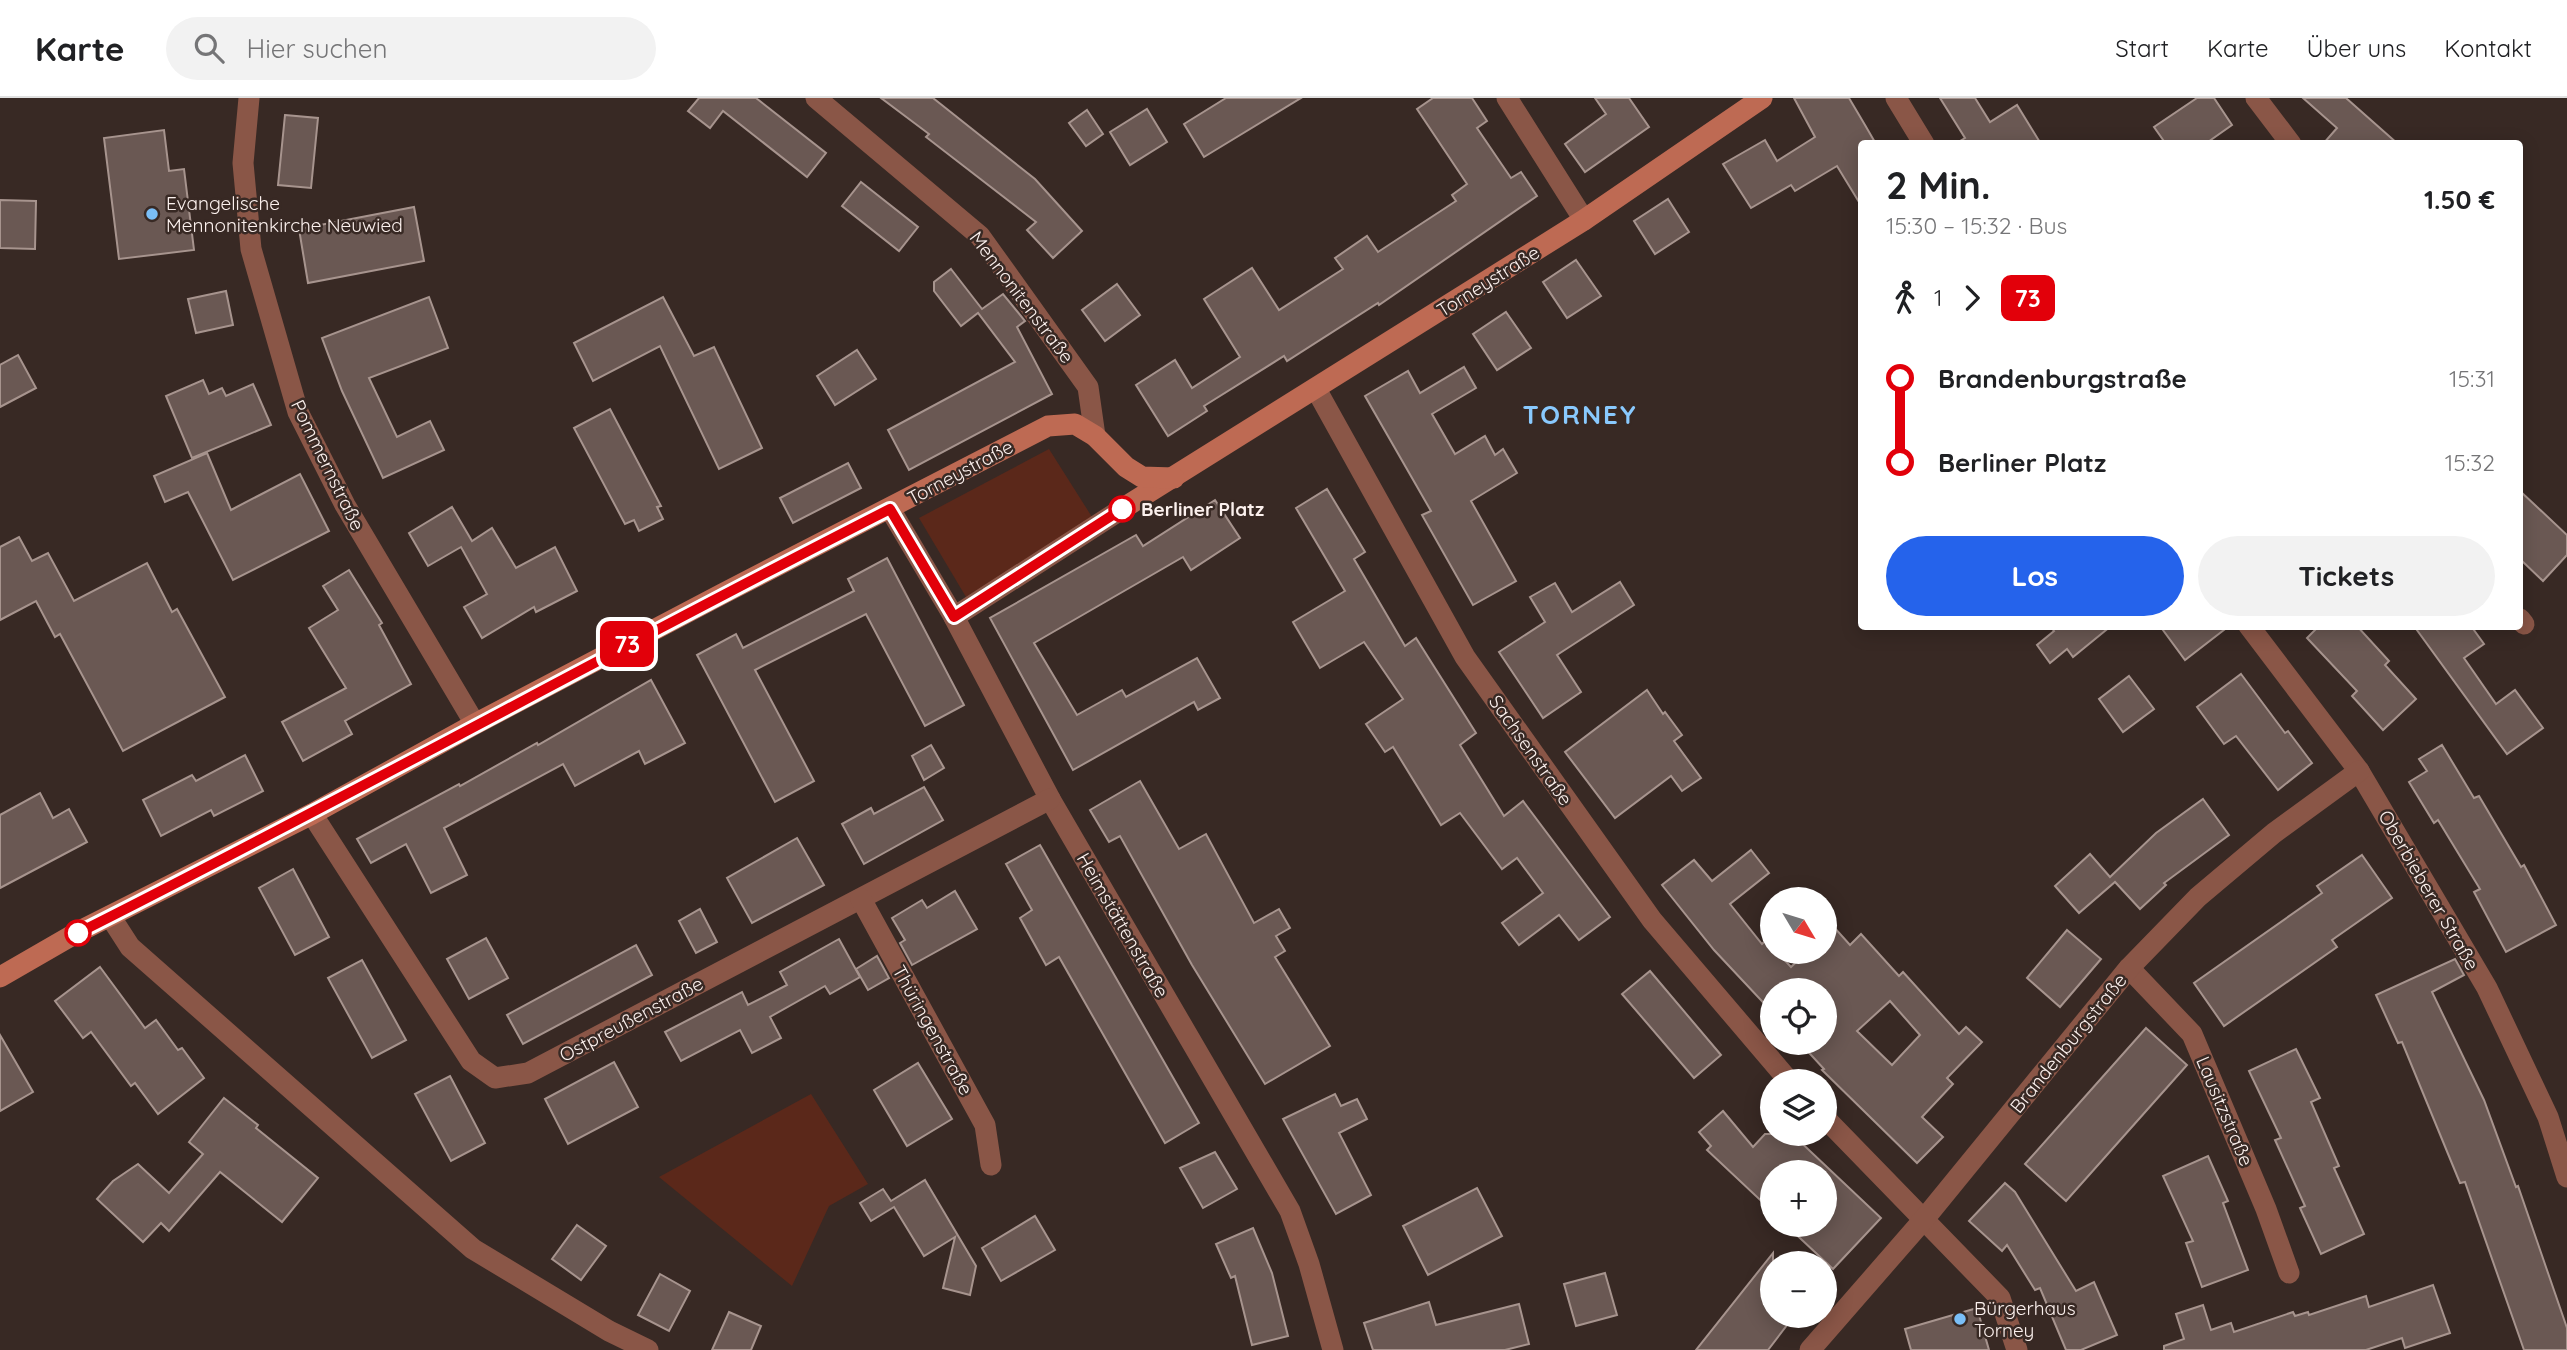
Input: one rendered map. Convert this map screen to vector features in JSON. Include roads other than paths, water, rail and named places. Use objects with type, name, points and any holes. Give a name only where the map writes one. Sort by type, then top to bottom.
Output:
[{"type":"street","name":"Pommernstraße","points":[[249,98],[243,163],[251,248],[298,412],[345,505],[475,724]]},
{"type":"street","name":"Mennonitenstraße","points":[[816,98],[980,236],[1088,387],[1095,436]]},
{"type":"street","points":[[1507,98],[1584,220]]},
{"type":"street","name":"Torneystraße","points":[[954,617],[1584,220],[1762,98]]},
{"type":"street","points":[[1896,98],[1922,140]]},
{"type":"street","points":[[2256,98],[2288,140]]},
{"type":"street","name":"Sachsenstraße","points":[[1316,389],[1465,657],[1652,920],[1779,1069]]},
{"type":"street","name":"Torneystraße","points":[[0,976],[110,916],[312,814],[475,724],[1048,426],[1075,424],[1095,436],[1126,467],[1142,477],[1174,478]]},
{"type":"street","name":"Heimstättenstraße","points":[[890,509],[954,617],[1049,799],[1290,1211],[1334,1350]]},
{"type":"street","name":"Oberbieberer Straße","points":[[2252,630],[2359,771],[2487,988],[2549,1116],[2567,1177]]},
{"type":"street","name":"Brandenburgstraße","points":[[1810,1350],[1925,1218],[2129,968],[2198,897],[2274,833],[2359,771]]},
{"type":"street","name":"Ostpreußenstraße","points":[[312,814],[471,1060],[495,1078],[528,1073],[1049,799]]},
{"type":"street","name":"Thüringenstraße","points":[[861,899],[985,1125],[991,1165]]},
{"type":"street","points":[[110,916],[130,947],[473,1249],[609,1331],[648,1350]]},
{"type":"street","name":"Lausitzstraße","points":[[2129,968],[2192,1034],[2256,1185],[2289,1273]]},
{"type":"street","points":[[1837,1130],[2000,1298],[2017,1350]]},
{"type":"place","name":"Evangelische Mennonitenkirche Neuwied","points":[[152,214]]},
{"type":"place","name":"Berliner Platz","points":[[1122,509]]},
{"type":"place","name":"Bürgerhaus Torney","points":[[1960,1319]]},
{"type":"district","name":"TORNEY","points":[[1580,414]]}]
